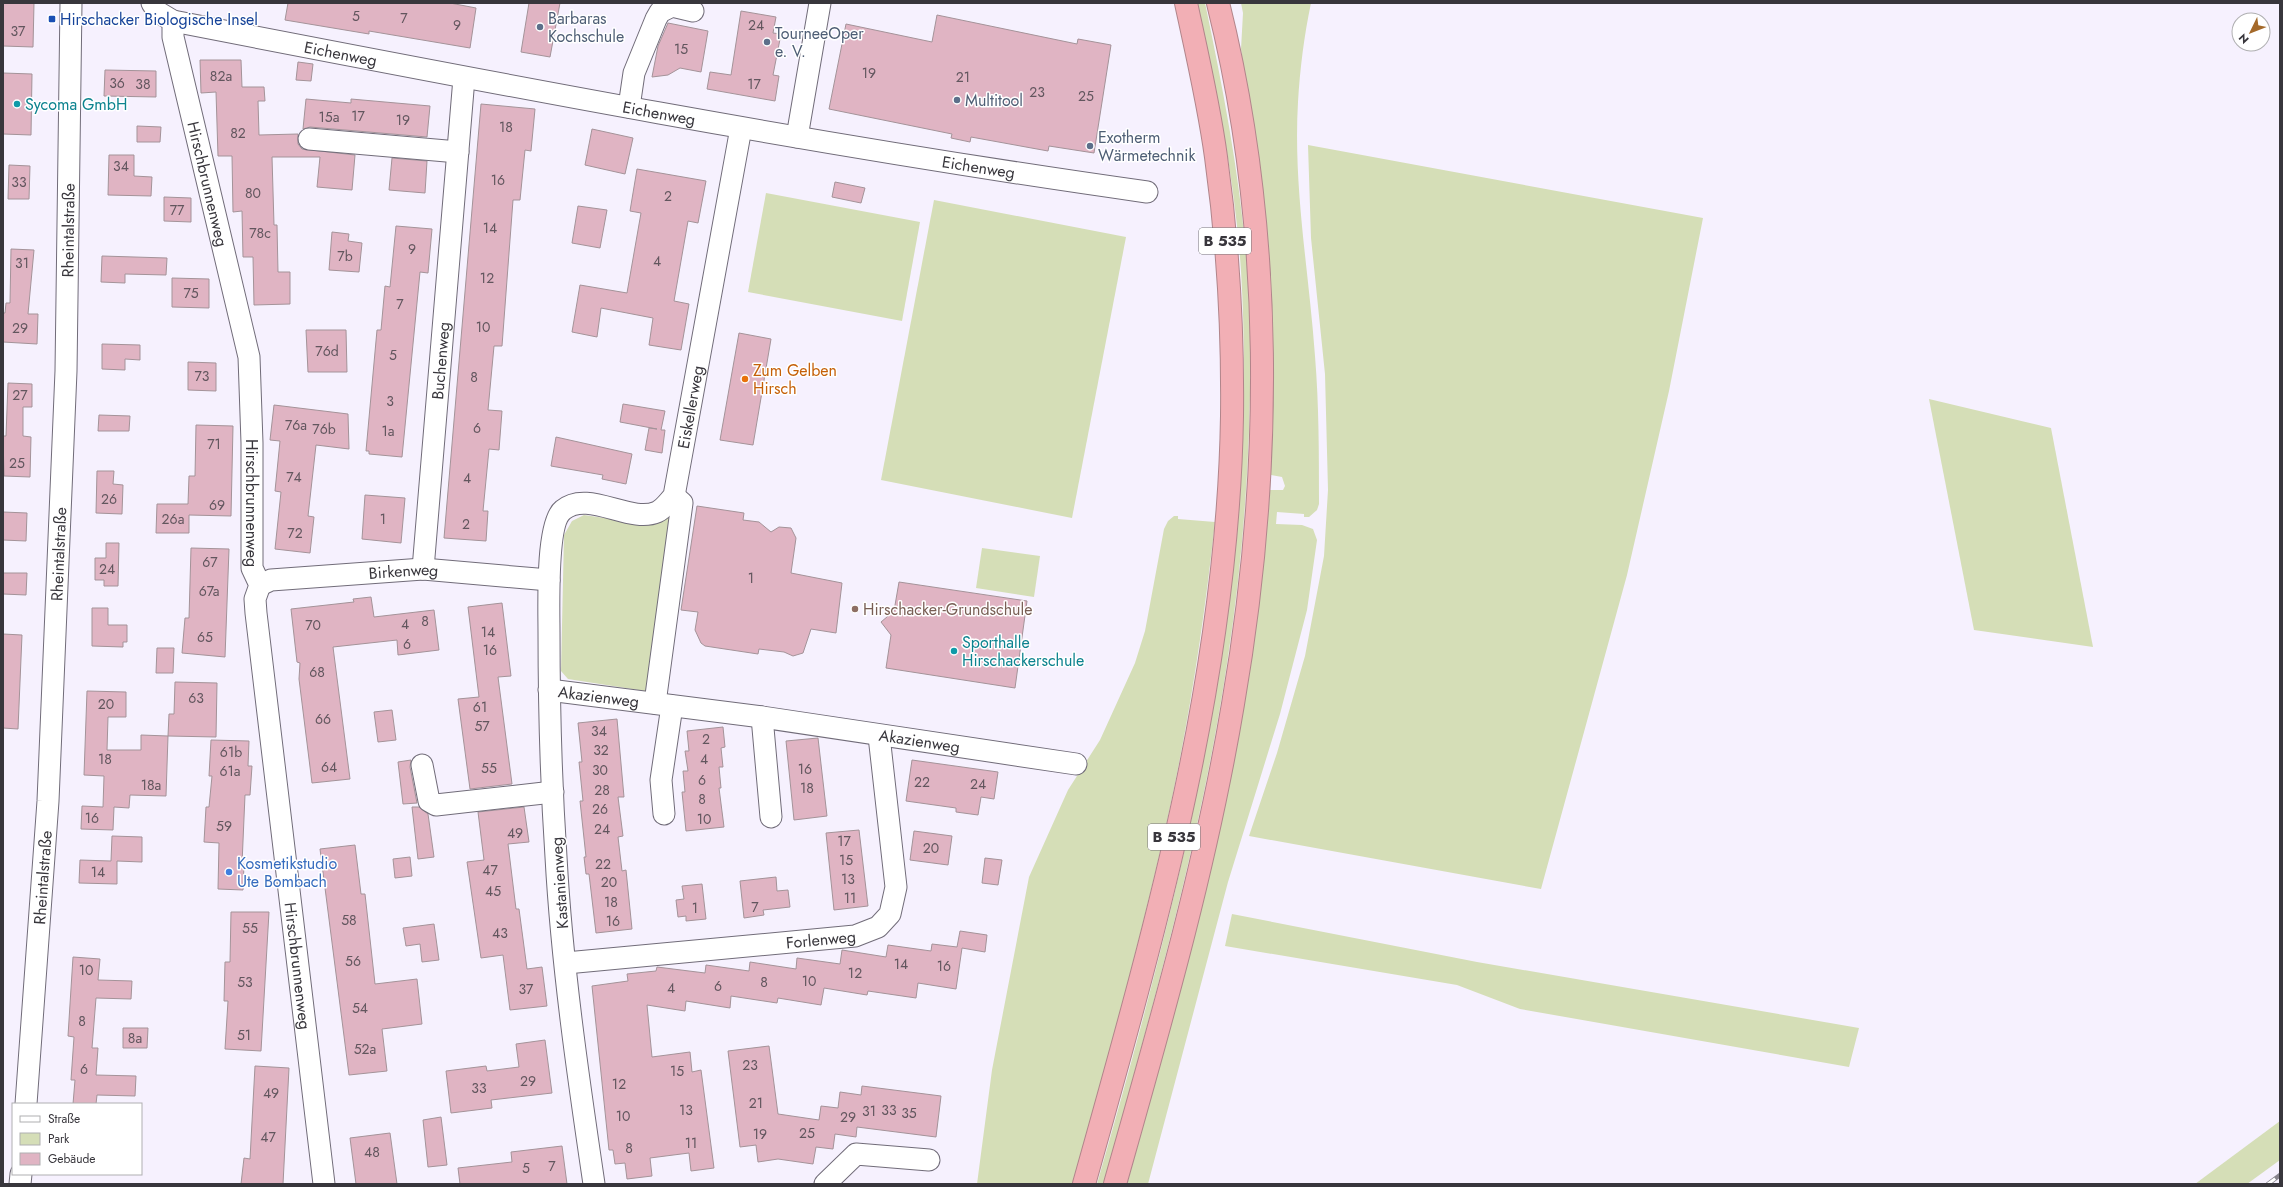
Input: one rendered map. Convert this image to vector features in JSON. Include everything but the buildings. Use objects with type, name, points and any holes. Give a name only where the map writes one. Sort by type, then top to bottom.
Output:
[{"type":"highway","name":"B 535","points":[[1084,1184],[1156,920],[1179,816],[1202,705],[1224,539],[1232,417],[1230,309],[1224,225],[1216,156],[1186,3]]},
{"type":"highway","name":"B 535","points":[[1116,1184],[1162,1019],[1209,827],[1233,704],[1252,555],[1262,413],[1260,293],[1247,160],[1237,95],[1218,3]]},
{"type":"street","name":"Rheintalstraße","points":[[26,1103],[48,801],[65,393],[71,3]]},
{"type":"street","points":[[152,3],[158,12],[173,21]]},
{"type":"street","points":[[797,138],[820,3]]},
{"type":"street","points":[[629,107],[634,73],[660,12],[672,6],[693,11]]},
{"type":"street","name":"Eichenweg","points":[[173,21],[464,78],[797,138],[969,167],[1147,192]]},
{"type":"street","name":"Hirschbrunnenweg","points":[[173,21],[173,37],[249,357],[252,443],[252,568],[260,585],[255,599],[256,613],[324,1184]]},
{"type":"street","name":"Buchenweg","points":[[423,570],[464,78]]},
{"type":"street","name":"Eiskellerweg","points":[[674,496],[741,128]]},
{"type":"street","points":[[309,139],[458,152]]},
{"type":"street","points":[[549,580],[555,524],[562,510],[575,504],[588,503],[644,514],[657,512],[674,496],[682,503],[663,704],[661,780],[664,814]]},
{"type":"street","name":"Birkenweg","points":[[260,585],[271,580],[423,570],[549,580]]},
{"type":"street","name":"Kastanienweg","points":[[549,580],[549,690],[556,857],[566,963],[594,1184]]},
{"type":"street","name":"Akazienweg","points":[[549,690],[663,704],[1076,764]]},
{"type":"street","points":[[762,718],[771,817]]},
{"type":"street","name":"Forlenweg","points":[[566,963],[855,936],[878,927],[890,914],[896,887],[879,736]]},
{"type":"street","points":[[422,765],[429,802],[436,805],[553,792]]},
{"type":"street","points":[[825,1184],[856,1154],[929,1160]]},
{"type":"green space","points":[[1197,3],[1205,3],[1213,42],[1235,161],[1245,240],[1250,320],[1250,405],[1243,531],[1234,615],[1218,721],[1191,849],[1160,976],[1104,1184],[1097,1184],[1129,1072],[1185,846],[1208,733],[1226,619],[1239,504],[1244,388],[1241,271],[1230,169]]},
{"type":"green space","points":[[1241,3],[1311,3],[1301,65],[1297,134],[1302,229],[1316,374],[1319,504],[1317,510],[1309,517],[1304,517],[1304,514],[1277,512],[1276,524],[1302,525],[1313,529],[1317,540],[1307,610],[1280,714],[1228,882],[1148,1184],[1127,1184],[1196,927],[1234,754],[1262,579],[1270,490],[1283,490],[1285,486],[1282,477],[1271,475],[1271,428],[1246,90],[1241,49],[1243,13]]},
{"type":"green space","points":[[1308,145],[1703,218],[1669,391],[1627,575],[1541,889],[1249,836],[1277,753],[1305,656],[1324,556],[1328,490],[1325,374],[1311,238]]},
{"type":"green space","points":[[766,193],[920,222],[902,321],[748,292]]},
{"type":"green space","points":[[934,200],[1126,237],[1072,518],[881,480]]},
{"type":"green space","points":[[1929,399],[2051,428],[2093,647],[1974,630]]},
{"type":"green space","points":[[678,512],[651,692],[568,679],[561,671],[564,535],[572,521],[584,515],[652,525]]},
{"type":"green space","points":[[1174,516],[1178,516],[1178,519],[1215,522],[1195,672],[1175,784],[1157,867],[1073,1184],[977,1184],[992,1070],[1029,877],[1068,790],[1100,740],[1135,663],[1145,631],[1164,529],[1168,521]]},
{"type":"green space","points":[[982,548],[1040,556],[1034,597],[976,588]]},
{"type":"green space","points":[[1232,914],[1477,962],[1859,1028],[1849,1067],[1520,1009],[1457,985],[1225,946]]},
{"type":"green space","points":[[2280,1121],[2280,1160],[2247,1184],[2195,1184]]},
{"type":"railway","points":[[2268,1184],[2280,1175]]},
{"type":"place","name":"Hirschacker Biologische Insel","points":[[52,19]]},
{"type":"place","name":"Barbaras Kochschule","points":[[540,27]]},
{"type":"place","name":"TourneeOper e. V.","points":[[767,42]]},
{"type":"place","name":"Multitool","points":[[957,100]]},
{"type":"place","name":"Sycoma GmbH","points":[[17,104]]},
{"type":"place","name":"Exotherm Wärmetechnik","points":[[1090,146]]},
{"type":"place","name":"Zum Gelben Hirsch","points":[[745,379]]},
{"type":"place","name":"Hirschacker-Grundschule","points":[[855,609]]},
{"type":"place","name":"Sporthalle Hirschackerschule","points":[[954,651]]},
{"type":"place","name":"Kosmetikstudio Ute Bombach","points":[[229,872]]}]
